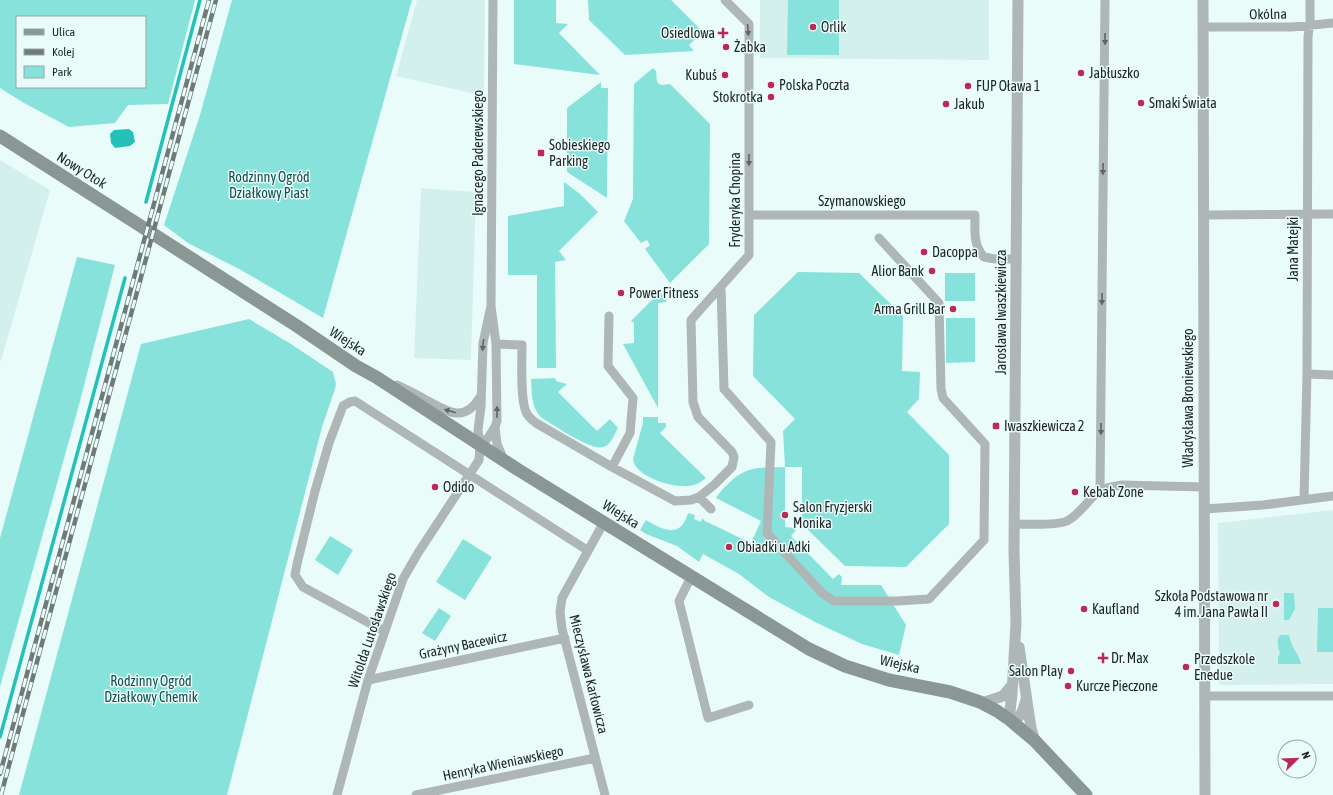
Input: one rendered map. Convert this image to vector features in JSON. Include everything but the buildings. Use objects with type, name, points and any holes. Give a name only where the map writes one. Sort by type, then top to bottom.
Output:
[{"type":"main road","name":"Nowy Otok","points":[[0,136],[147,230]]},
{"type":"main road","name":"Wiejska","points":[[147,230],[505,461],[792,640],[845,666],[889,680],[950,692],[982,703],[1011,720],[1035,741],[1086,795]]},
{"type":"street","name":"Ignacego Paderewskiego","points":[[491,306],[493,0]]},
{"type":"street","name":"Fryderyka Chopina","points":[[699,497],[714,485],[732,466],[734,457],[732,452],[698,417],[693,402],[691,320],[750,255],[749,24],[725,0]]},
{"type":"street","name":"Jarosława Iwaszkiewicza","points":[[1018,0],[1014,576],[1016,623],[1026,700],[1035,741]]},
{"type":"street","points":[[1100,490],[1105,0]]},
{"type":"street","name":"Władysława Broniewskiego","points":[[1203,0],[1205,509],[1204,795]]},
{"type":"street","name":"Jana Matejki","points":[[1304,499],[1307,374],[1308,38],[1310,0]]},
{"type":"street","name":"Okólna","points":[[1203,27],[1309,27],[1333,23]]},
{"type":"street","points":[[1203,215],[1333,214]]},
{"type":"street","name":"Szymanowskiego","points":[[750,215],[975,216],[975,238],[984,257],[995,259],[1017,259]]},
{"type":"street","points":[[721,287],[724,389],[771,442],[767,534],[822,594],[834,601],[897,601],[929,599],[984,540],[985,444],[943,398],[941,389],[939,303],[879,238]]},
{"type":"street","points":[[491,306],[496,344],[498,415],[496,427],[497,444],[505,461]]},
{"type":"street","name":"Witolda Lutosławskiego","points":[[337,795],[368,680],[384,631],[404,579],[439,520],[470,476],[479,460],[480,444],[478,430],[483,343],[491,306]]},
{"type":"street","points":[[609,316],[608,366],[633,398],[630,433],[612,467]]},
{"type":"street","points":[[496,344],[522,345],[523,399],[526,412],[536,423],[675,501],[691,500],[699,497],[711,509]]},
{"type":"street","points":[[1307,374],[1333,375]]},
{"type":"street","points":[[376,377],[410,391],[449,412],[461,414],[471,409],[481,396]]},
{"type":"street","points":[[384,631],[303,587],[295,575],[313,498],[329,443],[343,406],[350,402],[355,401],[587,550]]},
{"type":"street","points":[[480,444],[488,438],[496,427]]},
{"type":"street","points":[[1015,524],[1053,524],[1067,521],[1075,516],[1100,490],[1111,487],[1204,487]]},
{"type":"street","points":[[1205,509],[1263,505],[1333,496]]},
{"type":"street","name":"Mieczysława Karłowicza","points":[[604,522],[587,550],[562,598],[560,612],[565,638],[605,795]]},
{"type":"street","points":[[691,577],[679,601],[708,718],[749,705]]},
{"type":"street","name":"Jarosława Iwaszkiewicza","points":[[1011,720],[1010,711],[1016,623]]},
{"type":"street","name":"Grażyny Bacewicz","points":[[368,680],[565,638]]},
{"type":"street","points":[[982,703],[1003,696],[1012,685]]},
{"type":"street","points":[[1205,696],[1333,696]]},
{"type":"street","points":[[1011,720],[1016,720],[1021,715],[1026,700]]},
{"type":"street","name":"Henryka Wieniawskiego","points":[[416,795],[595,758]]},
{"type":"shaded area","points":[[417,0],[485,0],[484,96],[396,76]]},
{"type":"shaded area","points":[[760,0],[989,0],[989,60],[760,58]]},
{"type":"shaded area","points":[[129,129],[133,132],[135,142],[130,146],[115,148],[111,143],[110,134],[114,130]]},
{"type":"shaded area","points":[[0,160],[50,190],[1,361],[0,361]]},
{"type":"shaded area","points":[[421,188],[476,192],[471,360],[414,358]]},
{"type":"shaded area","name":"Szkoła Podstawowa nr 4 im. Jana Pawła II","points":[[1333,510],[1333,684],[1219,685],[1218,523]]},
{"type":"green space","points":[[0,0],[195,0],[168,104],[128,105],[115,123],[69,127],[24,103],[0,88]]},
{"type":"green space","name":"Rodzinny Ogród Działkowy Piast","points":[[232,0],[412,0],[323,318],[241,270],[188,243],[164,225],[200,115]]},
{"type":"green space","points":[[514,0],[556,0],[556,23],[568,24],[559,33],[600,75],[514,64]]},
{"type":"green space","points":[[588,0],[671,0],[703,32],[689,45],[694,51],[625,55],[589,20]]},
{"type":"green space","name":"Orlik","points":[[788,0],[839,0],[839,55],[787,55]]},
{"type":"green space","points":[[653,68],[656,71],[657,82],[661,85],[670,84],[710,124],[709,244],[670,283],[645,249],[650,245],[647,240],[641,243],[624,221],[633,199],[634,84]]},
{"type":"green space","points":[[601,82],[601,88],[608,88],[607,198],[567,172],[567,108]]},
{"type":"green space","points":[[564,182],[580,194],[598,212],[559,251],[566,260],[555,262],[556,368],[537,368],[537,275],[508,275],[508,216],[564,206]]},
{"type":"green space","points":[[77,257],[115,265],[79,405],[0,687],[0,538]]},
{"type":"green space","points":[[798,272],[859,273],[903,316],[902,371],[920,372],[919,399],[907,412],[949,455],[949,524],[906,567],[845,566],[802,524],[802,467],[785,467],[783,431],[795,419],[753,376],[754,315]]},
{"type":"green space","points":[[945,273],[975,273],[975,301],[945,301]]},
{"type":"green space","points":[[660,292],[666,299],[666,302],[658,303],[658,408],[623,344],[634,343],[634,323],[631,321]]},
{"type":"green space","points":[[946,318],[975,318],[975,362],[946,363]]},
{"type":"green space","name":"Rodzinny Ogród Działkowy Chemik","points":[[249,319],[291,344],[333,372],[336,384],[322,427],[227,795],[19,795],[141,344]]},
{"type":"green space","points":[[555,378],[556,381],[567,384],[558,392],[597,431],[610,419],[618,428],[606,446],[597,447],[590,445],[563,431],[538,414],[532,395],[531,379]]},
{"type":"green space","points":[[643,417],[658,417],[658,423],[666,423],[666,427],[660,433],[706,478],[694,485],[682,486],[656,480],[640,471],[635,465],[633,459],[643,423]]},
{"type":"green space","points":[[785,467],[785,527],[794,528],[796,530],[791,536],[833,579],[839,574],[842,577],[841,585],[881,585],[906,625],[899,655],[862,644],[817,623],[769,597],[739,574],[703,554],[699,562],[677,546],[646,534],[640,530],[646,520],[665,529],[676,529],[685,521],[688,513],[695,515],[694,519],[701,522],[702,518],[705,521],[751,543],[761,521],[716,498],[723,489],[741,473],[761,468]]},
{"type":"green space","points":[[330,536],[353,550],[338,575],[315,560]]},
{"type":"green space","points":[[463,539],[492,557],[465,600],[436,582]]},
{"type":"green space","points":[[1284,593],[1294,593],[1295,609],[1289,620],[1284,620]]},
{"type":"green space","points":[[439,608],[451,616],[435,641],[422,633]]},
{"type":"green space","points":[[1318,608],[1333,608],[1333,652],[1317,652]]},
{"type":"green space","points":[[1280,635],[1289,635],[1291,643],[1299,657],[1301,664],[1278,664],[1278,657],[1280,653],[1278,641]]},
{"type":"waterway","points":[[146,202],[200,0]]},
{"type":"waterway","points":[[0,737],[125,278]]},
{"type":"railway","points":[[0,774],[209,0]]},
{"type":"railway","points":[[1,795],[216,0]]},
{"type":"place","name":"Orlik","points":[[813,27]]},
{"type":"place","name":"Osiedlowa","points":[[723,33]]},
{"type":"place","name":"Żabka","points":[[726,47]]},
{"type":"place","name":"Jabłuszko","points":[[1081,73]]},
{"type":"place","name":"Kubuś","points":[[725,75]]},
{"type":"place","name":"Polska Poczta","points":[[771,85]]},
{"type":"place","name":"FUP Oława 1","points":[[968,86]]},
{"type":"place","name":"Stokrotka","points":[[771,97]]},
{"type":"place","name":"Smaki Świata","points":[[1141,103]]},
{"type":"place","name":"Jakub","points":[[946,104]]},
{"type":"place","name":"Sobieskiego Parking","points":[[541,153]]},
{"type":"place","name":"Dacoppa","points":[[924,252]]},
{"type":"place","name":"Alior Bank","points":[[932,271]]},
{"type":"place","name":"Power Fitness","points":[[621,293]]},
{"type":"place","name":"Arma Grill Bar","points":[[953,309]]},
{"type":"place","name":"Iwaszkiewicza 2","points":[[996,426]]},
{"type":"place","name":"Odido","points":[[435,487]]},
{"type":"place","name":"Kebab Zone","points":[[1075,492]]},
{"type":"place","name":"Salon Fryzjerski Monika","points":[[785,515]]},
{"type":"place","name":"Obiadki u Adki","points":[[729,547]]},
{"type":"place","name":"Szkoła Podstawowa nr 4 im. Jana Pawła II","points":[[1276,604]]},
{"type":"place","name":"Kaufland","points":[[1084,609]]},
{"type":"place","name":"Dr. Max","points":[[1103,658]]},
{"type":"place","name":"Przedszkole Enedue","points":[[1186,667]]},
{"type":"place","name":"Salon Play","points":[[1071,671]]},
{"type":"place","name":"Kurcze Pieczone","points":[[1068,686]]}]
